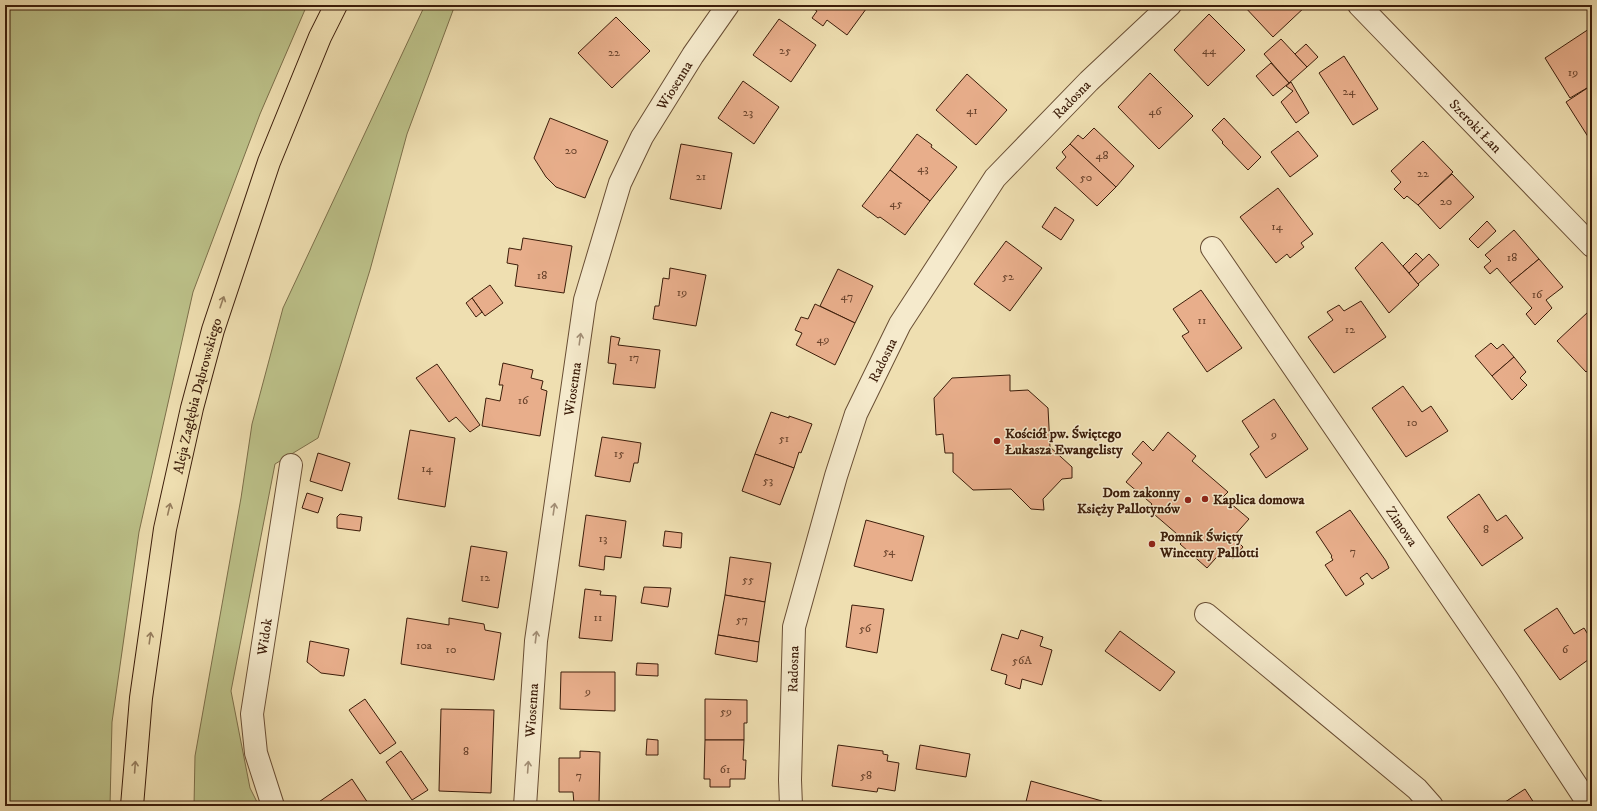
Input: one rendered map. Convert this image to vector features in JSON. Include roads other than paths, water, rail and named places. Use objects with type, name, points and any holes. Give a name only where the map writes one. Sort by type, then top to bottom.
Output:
[{"type":"main road","name":"Aleja Zagłębia Dąbrowskiego","points":[[132,806],[141,698],[165,529],[192,408],[213,330],[269,162],[320,37],[336,5]]},
{"type":"street","name":"Wiosenna","points":[[525,806],[536,641],[585,300],[620,183],[642,137],[693,54],[728,5]]},
{"type":"street","name":"Radosna","points":[[791,806],[790,780],[794,627],[836,476],[856,414],[900,324],[995,178],[1089,81],[1170,5]]},
{"type":"street","name":"Szeroki Łan","points":[[1360,5],[1592,246]]},
{"type":"street","name":"Zimowa","points":[[1212,248],[1508,681],[1590,806]]},
{"type":"street","name":"Widok","points":[[273,806],[256,753],[252,714],[291,465]]},
{"type":"street","points":[[1206,614],[1417,789],[1432,806]]},
{"type":"place","name":"Kościół pw. Świętego Łukasza Ewangelisty","points":[[997,441]]},
{"type":"place","name":"Kaplica domowa","points":[[1205,499]]},
{"type":"place","name":"Dom zakonny Księży Pallotynów","points":[[1188,500]]},
{"type":"place","name":"Pomnik Święty Wincenty Pallotti","points":[[1152,544]]}]
